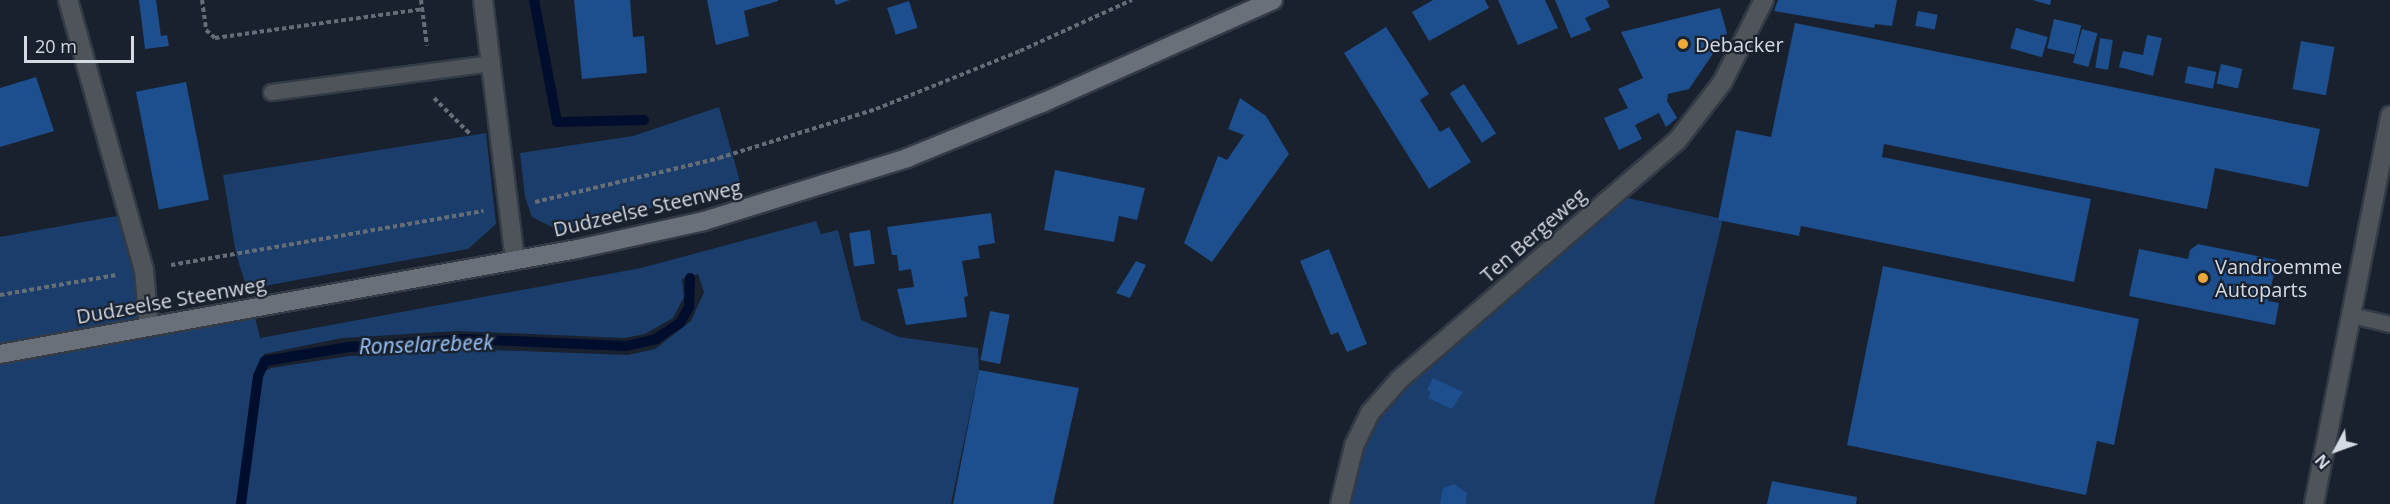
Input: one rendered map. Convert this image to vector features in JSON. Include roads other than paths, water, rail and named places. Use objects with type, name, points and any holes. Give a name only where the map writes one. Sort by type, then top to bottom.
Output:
[{"type":"main road","name":"Dudzeelse Steenweg","points":[[0,354],[514,260],[704,221],[907,158],[1042,103],[1273,0]]},
{"type":"street","points":[[68,0],[144,270],[149,327]]},
{"type":"street","points":[[483,0],[514,260]]},
{"type":"street","name":"Ten Bergeweg","points":[[1340,504],[1354,446],[1370,413],[1400,379],[1677,141],[1722,83],[1764,0]]},
{"type":"street","points":[[2314,504],[2390,115]]},
{"type":"lane","points":[[271,92],[491,63]]},
{"type":"lane","points":[[2351,315],[2390,324]]},
{"type":"waterway","name":"Ronselarebeek","points":[[534,0],[557,122],[644,120]]},
{"type":"waterway","name":"Ronselarebeek","points":[[241,504],[258,376],[265,361],[349,347],[466,339],[626,346],[656,339],[680,323],[689,307],[690,278]]},
{"type":"place","name":"Debacker","points":[[1683,44]]},
{"type":"place","name":"Vandroemme Autoparts","points":[[2203,278]]}]
